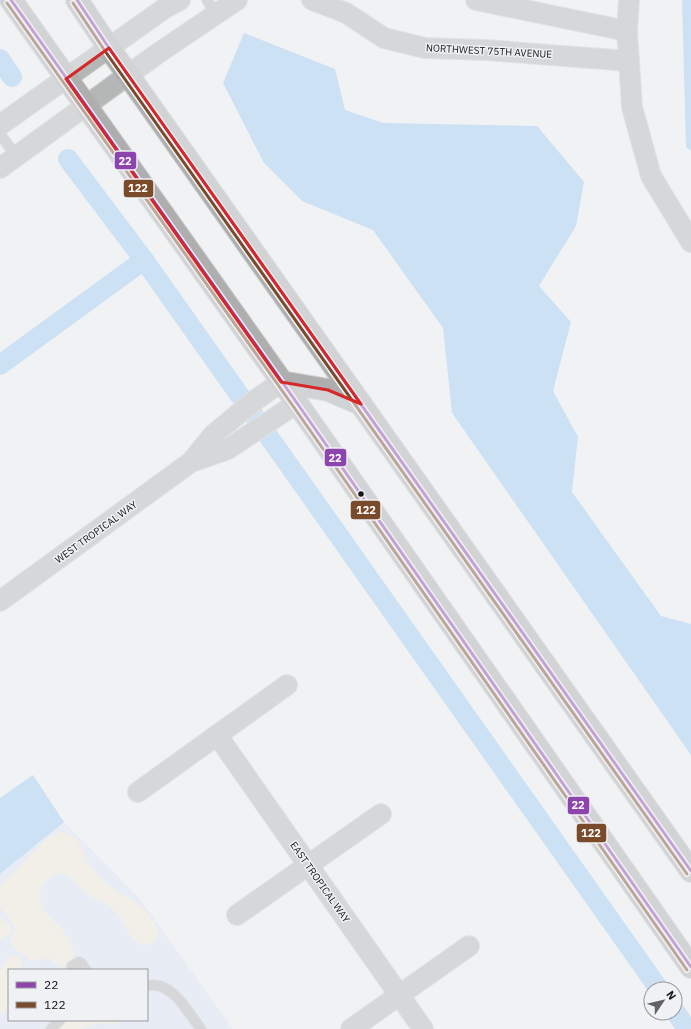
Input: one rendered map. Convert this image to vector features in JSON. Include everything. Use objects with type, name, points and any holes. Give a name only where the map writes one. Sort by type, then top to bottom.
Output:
[{"type":"main road","points":[[11,0],[297,403],[691,967]]},
{"type":"main road","points":[[77,0],[109,48],[691,872]]},
{"type":"main road","points":[[281,382],[328,390],[361,404]]},
{"type":"street","points":[[0,125],[165,8],[180,0]]},
{"type":"street","name":"NORTHWEST 75TH AVENUE","points":[[312,0],[346,13],[384,38],[425,48],[486,50],[629,61]]},
{"type":"street","points":[[476,0],[627,31]]},
{"type":"street","points":[[629,0],[627,31],[632,107],[651,176],[691,242]]},
{"type":"street","points":[[0,168],[129,75],[221,5]]},
{"type":"street","name":"WEST TROPICAL WAY","points":[[0,601],[191,462],[213,435],[254,401],[281,382]]},
{"type":"street","name":"WEST TROPICAL WAY","points":[[191,462],[228,450],[297,403]]},
{"type":"street","points":[[138,792],[287,686]]},
{"type":"street","name":"EAST TROPICAL WAY","points":[[217,735],[423,1029]]},
{"type":"street","points":[[236,915],[381,814]]},
{"type":"street","points":[[351,1029],[469,946]]},
{"type":"lane","points":[[0,134],[16,156]]},
{"type":"lane","points":[[72,969],[72,966],[79,962],[85,969]]},
{"type":"lane","points":[[148,985],[159,985],[171,993],[201,1029]]},
{"type":"lane","points":[[50,1029],[59,1021]]},
{"type":"highlighted area","points":[[109,48],[361,404],[328,390],[281,382],[66,79]]},
{"type":"shaded area","points":[[64,822],[140,899],[233,1029],[0,1029],[0,874]]},
{"type":"sand","points":[[61,832],[69,834],[78,842],[93,869],[103,879],[113,888],[134,901],[146,911],[154,921],[158,931],[157,937],[151,944],[144,946],[138,943],[111,907],[92,897],[71,878],[60,874],[54,875],[45,882],[40,891],[40,899],[46,913],[60,927],[67,937],[75,956],[65,966],[60,966],[49,958],[31,961],[16,950],[10,940],[14,930],[14,925],[0,907],[0,887],[41,844],[53,835]]},
{"type":"sand","points":[[0,918],[9,923],[11,929],[9,934],[0,940]]},
{"type":"sand","points":[[17,955],[24,965],[22,969],[8,969],[8,1010],[0,1015],[0,971],[6,960]]},
{"type":"sand","points":[[64,1021],[121,1021],[113,1025],[102,1023],[81,1029],[57,1029]]},
{"type":"water","points":[[682,0],[691,0],[691,151],[686,147]]},
{"type":"water","points":[[244,33],[335,69],[345,110],[384,123],[537,126],[584,182],[576,226],[539,286],[571,322],[553,391],[578,437],[572,492],[661,616],[691,624],[691,755],[452,413],[443,328],[373,230],[302,201],[264,163],[223,83]]},
{"type":"water","points":[[33,775],[64,822],[0,874],[0,798]]},
{"type":"waterway","points":[[0,59],[12,77]]},
{"type":"waterway","points":[[68,159],[144,260],[653,981]]},
{"type":"waterway","points":[[0,365],[144,260]]},
{"type":"waterway","points":[[682,1021],[687,1029]]},
{"type":"transit line","name":"22","points":[[11,0],[297,403],[691,967]]},
{"type":"transit line","name":"22","points":[[77,0],[109,48],[691,871]]},
{"type":"transit line","name":"122","points":[[7,3],[293,406],[687,970]]},
{"type":"transit line","name":"122","points":[[73,3],[105,51],[687,874]]}]
